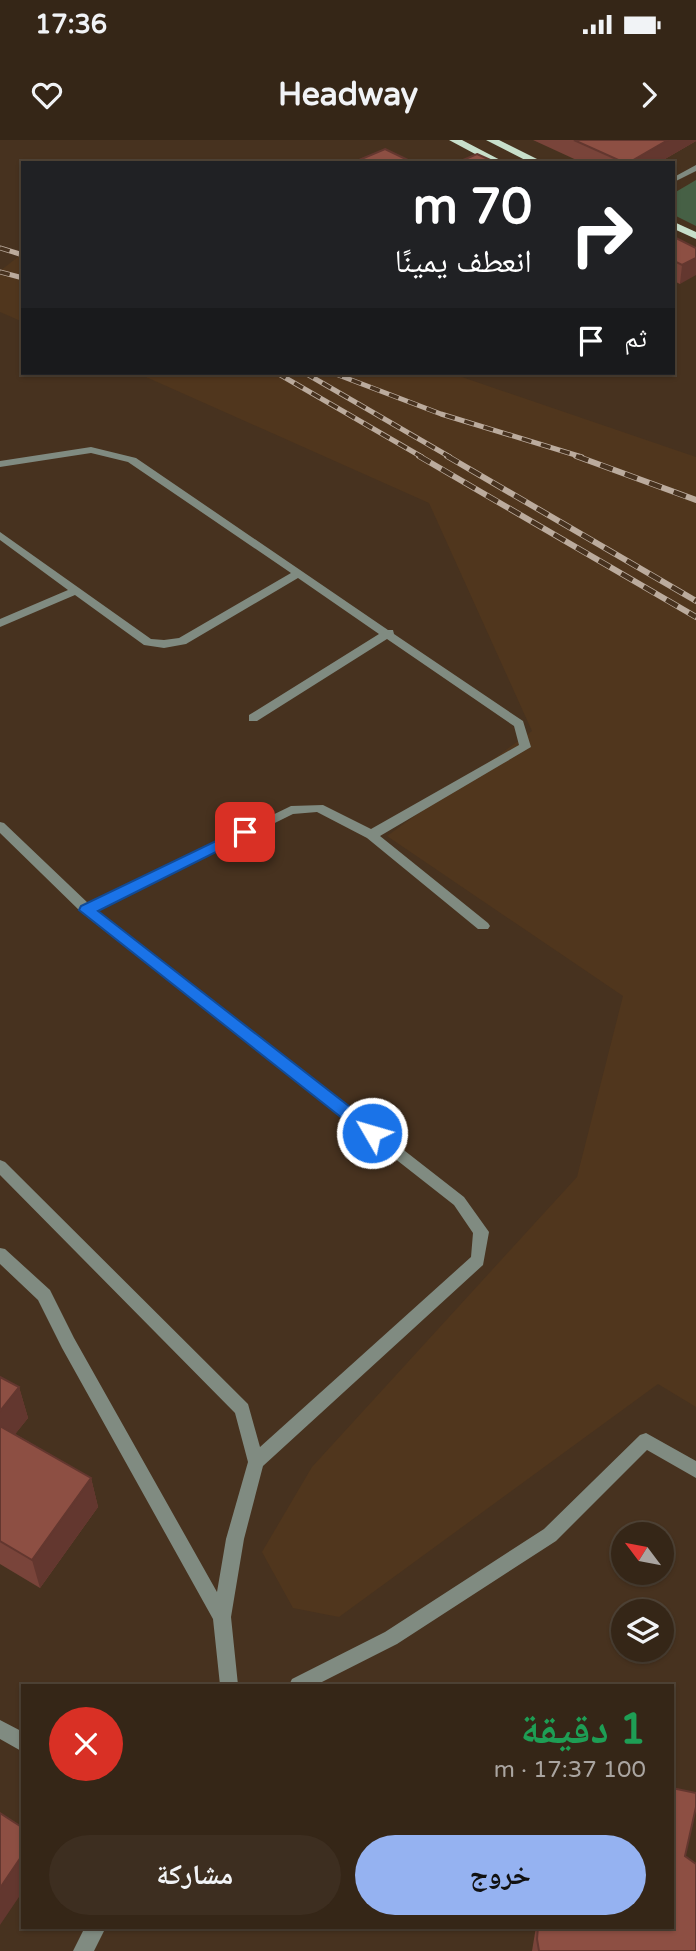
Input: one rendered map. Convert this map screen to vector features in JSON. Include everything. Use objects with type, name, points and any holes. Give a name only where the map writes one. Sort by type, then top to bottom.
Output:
[{"type":"main road","points":[[454,140],[498,161]]},
{"type":"main road","points":[[491,140],[536,161]]},
{"type":"main road","points":[[675,226],[696,236]]},
{"type":"street","points":[[675,179],[696,168]]},
{"type":"street","points":[[3,461],[91,450],[132,460],[519,724],[525,747],[371,835]]},
{"type":"street","points":[[0,535],[148,642],[164,644],[182,641],[299,573]]},
{"type":"street","points":[[0,623],[77,590]]},
{"type":"street","points":[[253,718],[388,634]]},
{"type":"street","points":[[87,910],[291,810],[319,808],[371,835],[483,926]]},
{"type":"street","points":[[0,825],[87,910],[459,1201],[481,1232],[478,1260],[256,1462]]},
{"type":"street","points":[[0,1166],[242,1409],[256,1462],[235,1539],[222,1617],[229,1684]]},
{"type":"street","points":[[0,1254],[44,1295],[68,1343],[222,1617]]},
{"type":"street","points":[[300,1684],[391,1637],[550,1535],[646,1440],[696,1471]]},
{"type":"street","points":[[0,1729],[21,1742]]},
{"type":"street","points":[[83,1951],[95,1929]]},
{"type":"shaded area","points":[[21,255],[21,321],[0,312],[0,271]]},
{"type":"shaded area","points":[[141,375],[456,375],[696,457],[696,1407],[658,1384],[339,1617],[293,1608],[262,1552],[312,1467],[577,1177],[623,996],[387,836],[532,731],[429,503]]},
{"type":"green space","points":[[696,180],[696,226],[675,216],[675,192]]},
{"type":"building","points":[[574,140],[668,140],[631,161],[621,161]]},
{"type":"building","points":[[385,149],[410,161],[357,161]]},
{"type":"building","points":[[477,154],[493,161],[461,161]]},
{"type":"building","points":[[675,238],[696,248],[696,258],[682,265],[675,262]]},
{"type":"building","points":[[0,1377],[19,1387],[0,1411]]},
{"type":"building","points":[[0,1426],[91,1478],[32,1560],[0,1541]]},
{"type":"building","points":[[674,1788],[696,1793],[696,1807],[685,1856],[696,1864],[696,1951],[539,1951],[538,1929],[674,1929]]},
{"type":"building","points":[[0,1813],[21,1827],[21,1857],[0,1888]]},
{"type":"railway","points":[[0,248],[21,254]]},
{"type":"railway","points":[[0,272],[21,277]]},
{"type":"railway","points":[[280,375],[422,457]]},
{"type":"railway","points":[[308,375],[450,457]]},
{"type":"railway","points":[[338,375],[441,414],[582,457]]},
{"type":"railway","points":[[419,456],[696,617]]},
{"type":"railway","points":[[447,456],[696,601]]},
{"type":"railway","points":[[576,456],[696,500]]},
{"type":"route","points":[[245,832],[87,910],[372,1133]]}]
